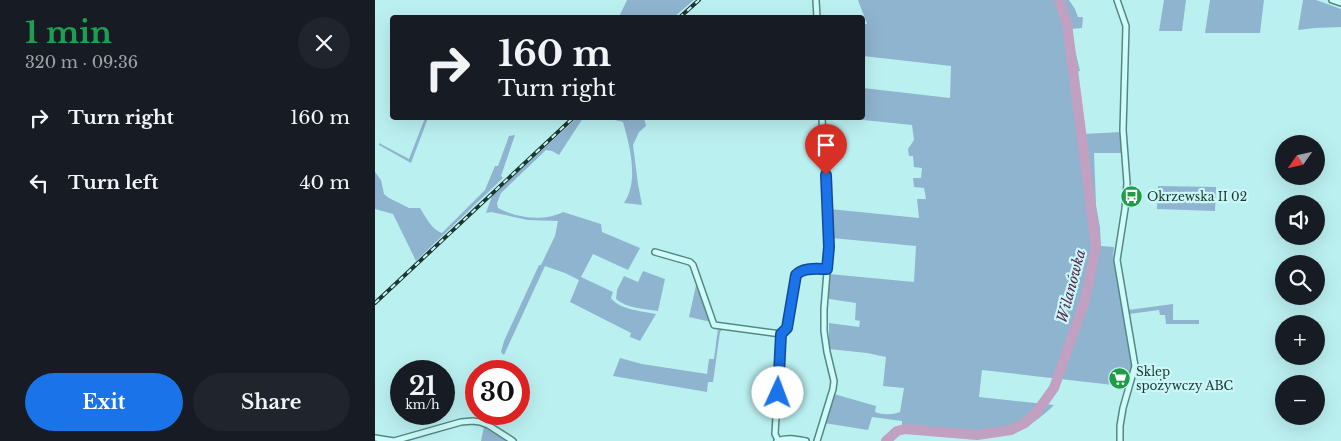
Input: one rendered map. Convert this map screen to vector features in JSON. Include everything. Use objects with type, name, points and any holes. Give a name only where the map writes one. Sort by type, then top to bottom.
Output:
[{"type":"street","points":[[816,0],[817,15]]},
{"type":"street","points":[[1117,0],[1126,26],[1123,130],[1127,183],[1117,260],[1135,366],[1123,408],[1120,426],[1121,441]]},
{"type":"street","points":[[1332,0],[1341,3]]},
{"type":"street","points":[[817,441],[834,386],[824,331],[829,247],[823,120]]},
{"type":"street","points":[[655,252],[690,262],[693,265],[714,325],[781,334]]},
{"type":"street","points":[[806,441],[778,440],[775,434],[781,334],[787,328],[797,273],[802,270],[827,269]]},
{"type":"street","points":[[375,438],[394,441],[461,422],[473,421],[487,425],[513,441]]},
{"type":"shaded area","points":[[627,0],[694,0],[676,15],[620,15]]},
{"type":"shaded area","points":[[858,0],[1069,0],[1078,17],[1083,17],[1082,28],[1070,29],[1080,71],[1075,72],[1084,134],[1121,132],[1122,153],[1094,153],[1096,205],[1101,246],[1114,247],[1113,257],[1132,361],[1129,374],[1115,372],[1113,385],[982,370],[979,397],[1054,405],[1024,428],[997,436],[907,433],[900,434],[890,441],[882,441],[896,429],[902,428],[902,421],[872,417],[868,430],[824,423],[834,394],[876,406],[875,412],[891,414],[900,412],[904,388],[883,386],[886,357],[829,349],[829,323],[859,327],[860,321],[855,320],[856,303],[829,299],[829,274],[914,282],[916,246],[832,238],[830,209],[919,218],[917,199],[926,199],[924,188],[914,187],[913,178],[921,178],[922,168],[914,167],[913,156],[909,156],[908,149],[914,140],[912,125],[863,120],[865,120],[865,88],[950,98],[951,66],[865,56],[865,24],[867,24]]},
{"type":"shaded area","points":[[1164,0],[1186,0],[1182,31],[1159,31]]},
{"type":"shaded area","points":[[1210,0],[1264,0],[1260,33],[1205,33]]},
{"type":"shaded area","points":[[1303,0],[1316,0],[1341,9],[1341,27],[1298,30]]},
{"type":"shaded area","points":[[424,120],[427,120],[411,163],[379,145],[379,143],[409,159]]},
{"type":"shaded area","points":[[575,120],[582,120],[559,155],[546,150],[501,193],[497,203],[498,208],[530,218],[547,217],[563,212],[601,224],[602,232],[640,248],[628,270],[593,254],[581,277],[613,292],[611,298],[620,305],[656,314],[640,341],[630,337],[631,333],[570,302],[579,280],[545,266],[504,355],[501,352],[504,341],[539,265],[541,265],[555,236],[558,221],[528,220],[491,212],[486,213],[492,196]]},
{"type":"shaded area","points":[[614,120],[644,120],[646,126],[639,132],[633,145],[642,205],[624,203],[631,185],[632,164],[623,122]]},
{"type":"shaded area","points":[[515,135],[501,176],[503,178],[416,261],[393,214],[375,209],[375,172],[381,180],[384,194],[409,208],[420,208],[432,226],[442,233],[485,190],[495,166],[498,166],[509,136]]},
{"type":"shaded area","points":[[1158,186],[1216,187],[1215,211],[1157,209]]},
{"type":"shaded area","points":[[643,271],[665,279],[658,311],[630,306],[616,299],[617,290],[624,276],[638,282]]},
{"type":"shaded area","points":[[697,281],[711,322],[689,317]]},
{"type":"shaded area","points":[[1173,304],[1173,320],[1199,320],[1199,324],[1166,324],[1165,315],[1160,315],[1159,310],[1129,314],[1128,310]]},
{"type":"shaded area","points":[[718,328],[723,329],[720,332],[713,382],[708,382],[707,392],[613,376],[620,358],[642,364],[707,374],[709,359],[714,359]]},
{"type":"shaded area","points":[[484,427],[506,441],[481,441]]},
{"type":"waterway","name":"Wilanówka","points":[[886,441],[897,431],[905,429],[977,435],[1011,430],[1025,423],[1036,413],[1054,388],[1085,300],[1096,247],[1067,24],[1059,0]]},
{"type":"railway","points":[[682,15],[699,0]]},
{"type":"railway","points":[[375,303],[571,120]]},
{"type":"place","name":"Okrzewska II 02","points":[[1131,197]]},
{"type":"place","name":"Sklep spożywczy ABC","points":[[1120,379]]},
{"type":"route","points":[[778,393],[781,334],[787,328],[796,275],[802,270],[827,269],[829,247],[826,175]]}]
